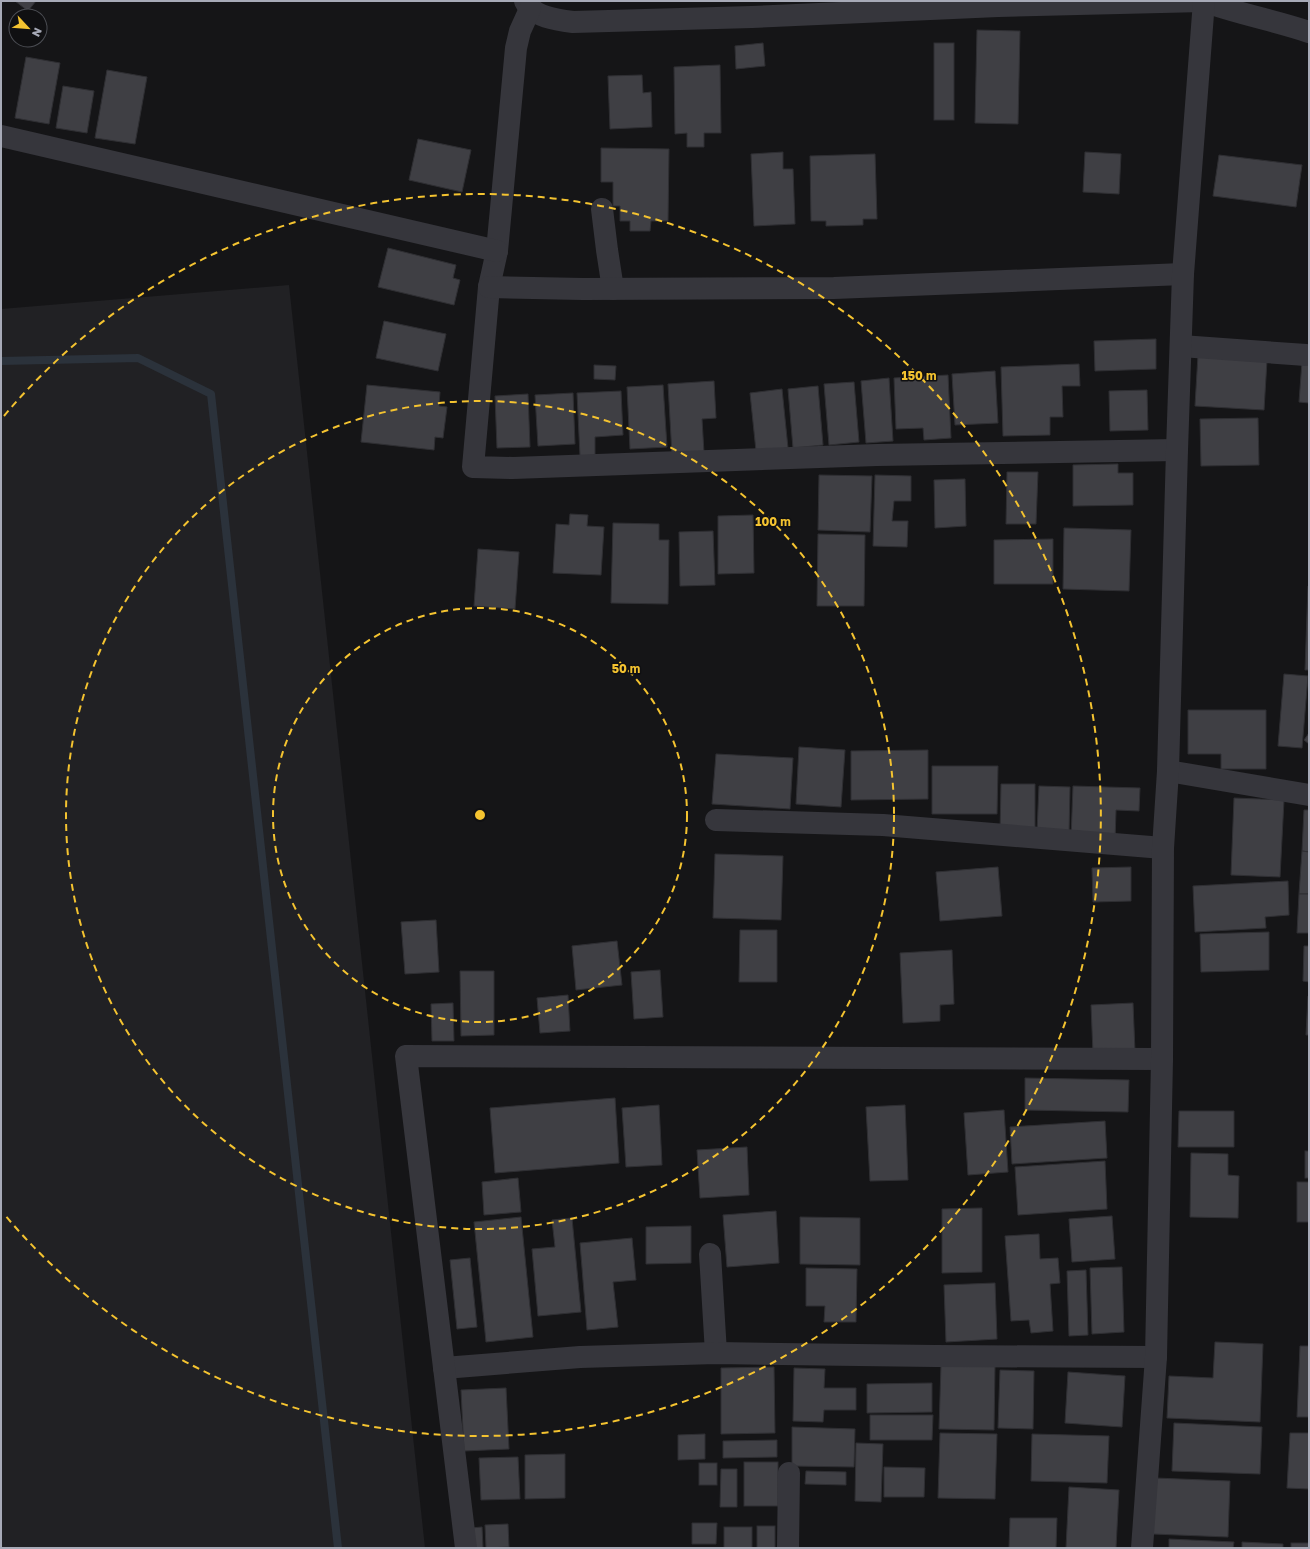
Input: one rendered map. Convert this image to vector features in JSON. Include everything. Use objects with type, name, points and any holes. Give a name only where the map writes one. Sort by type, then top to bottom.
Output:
[{"type":"street","points":[[1142,1548],[1156,1357],[1162,1059],[1163,848],[1168,771],[1183,274],[1204,1]]},
{"type":"street","points":[[1177,450],[877,455],[513,468],[473,467],[488,287],[497,251],[516,48],[524,3],[551,19],[573,22],[760,17],[998,6],[1204,1],[1230,11],[1309,32]]},
{"type":"street","points":[[1,136],[497,251]]},
{"type":"street","points":[[602,209],[606,250],[613,289]]},
{"type":"street","points":[[488,287],[613,289],[834,288],[1183,274]]},
{"type":"street","points":[[1181,346],[1306,355]]},
{"type":"street","points":[[1168,771],[1309,795]]},
{"type":"street","points":[[716,820],[883,825],[1163,848]]},
{"type":"street","points":[[466,1548],[406,1056],[1162,1059]]},
{"type":"street","points":[[710,1254],[716,1353]]},
{"type":"street","points":[[444,1368],[580,1358],[716,1353],[1156,1357]]},
{"type":"street","points":[[788,1473],[788,1548]]},
{"type":"shaded area","points":[[289,285],[425,1548],[1,1548],[1,309]]},
{"type":"building","points":[[15,1],[36,1],[30,8],[24,8]]},
{"type":"building","points":[[977,30],[1020,31],[1018,124],[975,123]]},
{"type":"building","points":[[763,43],[765,66],[736,69],[735,46]]},
{"type":"building","points":[[934,43],[954,43],[954,120],[934,120]]},
{"type":"building","points":[[26,57],[60,63],[49,124],[15,118]]},
{"type":"building","points":[[720,65],[721,133],[704,133],[704,147],[687,147],[687,133],[675,134],[674,67]]},
{"type":"building","points":[[107,70],[147,77],[135,144],[95,138]]},
{"type":"building","points":[[642,75],[643,93],[651,92],[652,127],[610,129],[608,76]]},
{"type":"building","points":[[63,86],[94,91],[87,133],[56,128]]},
{"type":"building","points":[[418,139],[471,150],[462,192],[409,180]]},
{"type":"building","points":[[601,148],[669,149],[668,221],[651,221],[650,231],[630,231],[630,221],[620,221],[620,206],[613,206],[613,182],[601,182]]},
{"type":"building","points":[[783,152],[783,169],[793,169],[795,224],[754,226],[751,154]]},
{"type":"building","points":[[1085,152],[1121,154],[1119,194],[1083,192]]},
{"type":"building","points":[[875,154],[877,219],[863,219],[863,225],[826,226],[826,221],[811,221],[810,156]]},
{"type":"building","points":[[1219,155],[1302,165],[1296,207],[1213,196]]},
{"type":"building","points":[[388,248],[456,265],[453,278],[460,280],[454,305],[378,287]]},
{"type":"building","points":[[384,321],[446,334],[438,371],[376,358]]},
{"type":"building","points":[[1156,339],[1156,369],[1095,371],[1094,341]]},
{"type":"building","points":[[1198,355],[1267,360],[1264,410],[1195,406]]},
{"type":"building","points":[[1302,362],[1309,362],[1309,403],[1299,402]]},
{"type":"building","points":[[1079,364],[1080,386],[1062,386],[1063,417],[1050,417],[1050,435],[1003,436],[1001,367]]},
{"type":"building","points":[[594,365],[616,366],[615,380],[594,379]]},
{"type":"building","points":[[995,371],[998,423],[955,425],[952,374]]},
{"type":"building","points":[[948,375],[951,438],[924,440],[923,428],[896,429],[894,378]]},
{"type":"building","points":[[889,378],[893,441],[866,443],[861,381]]},
{"type":"building","points":[[714,381],[716,418],[702,419],[704,453],[672,455],[668,384]]},
{"type":"building","points":[[854,382],[859,442],[829,445],[824,384]]},
{"type":"building","points":[[367,385],[440,392],[439,406],[447,407],[443,438],[435,437],[434,450],[361,442]]},
{"type":"building","points":[[663,385],[667,447],[630,449],[627,387]]},
{"type":"building","points":[[818,386],[823,445],[793,448],[788,389]]},
{"type":"building","points":[[782,389],[788,448],[756,451],[750,393]]},
{"type":"building","points":[[1147,390],[1148,430],[1110,431],[1109,391]]},
{"type":"building","points":[[621,391],[623,435],[595,437],[595,455],[580,456],[577,393]]},
{"type":"building","points":[[573,393],[575,444],[538,446],[535,395]]},
{"type":"building","points":[[528,394],[530,447],[497,448],[495,396]]},
{"type":"building","points":[[1258,418],[1259,465],[1201,466],[1200,419]]},
{"type":"building","points":[[1118,464],[1118,473],[1133,473],[1133,505],[1073,506],[1073,465]]},
{"type":"building","points":[[1007,472],[1038,472],[1036,524],[1006,524]]},
{"type":"building","points":[[819,475],[872,476],[870,532],[818,530]]},
{"type":"building","points":[[875,475],[911,476],[911,501],[894,501],[892,521],[908,521],[907,547],[873,546]]},
{"type":"building","points":[[965,479],[966,526],[935,528],[934,480]]},
{"type":"building","points":[[570,514],[588,515],[587,526],[604,527],[601,575],[553,573],[556,524],[569,525]]},
{"type":"building","points":[[753,515],[754,573],[718,574],[718,516]]},
{"type":"building","points":[[613,523],[659,524],[659,540],[669,540],[668,604],[611,603]]},
{"type":"building","points":[[1064,528],[1131,530],[1129,591],[1063,589]]},
{"type":"building","points":[[713,531],[715,585],[680,586],[679,532]]},
{"type":"building","points":[[818,534],[865,535],[864,606],[817,606]]},
{"type":"building","points":[[1053,539],[1053,584],[994,584],[994,540]]},
{"type":"building","points":[[478,549],[519,552],[515,609],[474,606]]},
{"type":"building","points":[[1308,586],[1309,670],[1305,670]]},
{"type":"building","points":[[1284,674],[1308,676],[1302,748],[1278,746]]},
{"type":"building","points":[[1188,710],[1266,710],[1266,769],[1221,769],[1221,754],[1188,754]]},
{"type":"building","points":[[1309,733],[1309,744],[1304,740]]},
{"type":"building","points":[[799,747],[845,750],[841,807],[796,804]]},
{"type":"building","points":[[928,750],[928,799],[851,800],[851,751]]},
{"type":"building","points":[[716,754],[793,758],[790,809],[712,804]]},
{"type":"building","points":[[932,766],[998,766],[997,814],[932,814]]},
{"type":"building","points":[[1001,784],[1035,784],[1035,834],[1000,833]]},
{"type":"building","points":[[1039,786],[1070,787],[1069,833],[1037,832]]},
{"type":"building","points":[[1073,786],[1140,788],[1139,811],[1116,810],[1115,841],[1071,839]]},
{"type":"building","points":[[1234,798],[1284,800],[1280,877],[1231,875]]},
{"type":"building","points":[[1304,810],[1309,810],[1309,852],[1302,851]]},
{"type":"building","points":[[1302,851],[1309,852],[1309,894],[1299,894]]},
{"type":"building","points":[[715,854],[783,856],[781,920],[713,918]]},
{"type":"building","points":[[998,867],[1002,916],[940,921],[936,872]]},
{"type":"building","points":[[1131,867],[1131,901],[1093,902],[1092,868]]},
{"type":"building","points":[[1288,881],[1289,915],[1265,917],[1266,928],[1195,932],[1193,886]]},
{"type":"building","points":[[1299,894],[1309,894],[1309,933],[1297,933]]},
{"type":"building","points":[[436,920],[439,972],[405,974],[401,922]]},
{"type":"building","points":[[740,930],[777,930],[777,982],[739,982]]},
{"type":"building","points":[[1269,932],[1269,970],[1201,972],[1200,934]]},
{"type":"building","points":[[617,941],[622,985],[576,990],[572,946]]},
{"type":"building","points":[[1304,946],[1309,946],[1309,982],[1303,981]]},
{"type":"building","points":[[952,950],[954,1004],[940,1005],[940,1021],[903,1023],[900,953]]},
{"type":"building","points":[[660,970],[663,1017],[634,1019],[631,972]]},
{"type":"building","points":[[460,971],[494,971],[494,1035],[461,1036]]},
{"type":"building","points":[[568,995],[570,1031],[540,1033],[537,998]]},
{"type":"building","points":[[1308,996],[1309,1035],[1306,1035]]},
{"type":"building","points":[[453,1003],[454,1041],[432,1041],[431,1004]]},
{"type":"building","points":[[1133,1003],[1135,1051],[1093,1054],[1091,1005]]},
{"type":"building","points":[[1025,1078],[1129,1080],[1128,1112],[1025,1110]]},
{"type":"building","points":[[615,1098],[619,1163],[495,1173],[490,1108]]},
{"type":"building","points":[[659,1105],[662,1165],[626,1167],[622,1108]]},
{"type":"building","points":[[905,1105],[908,1180],[870,1181],[866,1107]]},
{"type":"building","points":[[1004,1110],[1008,1172],[968,1175],[964,1113]]},
{"type":"building","points":[[1179,1111],[1234,1111],[1234,1147],[1178,1147]]},
{"type":"building","points":[[1105,1121],[1107,1158],[1012,1164],[1010,1127]]},
{"type":"building","points":[[747,1147],[749,1195],[700,1198],[697,1150]]},
{"type":"building","points":[[1305,1151],[1309,1151],[1309,1178],[1305,1178]]},
{"type":"building","points":[[1191,1153],[1228,1154],[1228,1175],[1239,1176],[1238,1218],[1190,1217]]},
{"type":"building","points":[[1105,1161],[1107,1209],[1018,1215],[1015,1167]]},
{"type":"building","points":[[518,1178],[521,1212],[484,1215],[482,1182]]},
{"type":"building","points":[[1297,1182],[1309,1182],[1309,1222],[1297,1222]]},
{"type":"building","points":[[982,1208],[982,1272],[942,1273],[942,1209]]},
{"type":"building","points":[[776,1211],[779,1263],[727,1267],[723,1215]]},
{"type":"building","points":[[1112,1216],[1115,1259],[1072,1262],[1069,1219]]},
{"type":"building","points":[[521,1217],[533,1337],[486,1342],[474,1222]]},
{"type":"building","points":[[800,1217],[860,1218],[860,1265],[800,1264]]},
{"type":"building","points":[[572,1218],[581,1312],[538,1316],[532,1249],[555,1247],[552,1220]]},
{"type":"building","points":[[691,1226],[691,1263],[646,1264],[646,1227]]},
{"type":"building","points":[[1039,1234],[1040,1259],[1058,1258],[1060,1283],[1050,1284],[1053,1331],[1031,1333],[1029,1320],[1011,1321],[1005,1236]]},
{"type":"building","points":[[632,1238],[636,1280],[613,1282],[618,1327],[587,1330],[580,1243]]},
{"type":"building","points":[[470,1258],[477,1327],[457,1329],[450,1260]]},
{"type":"building","points":[[1122,1267],[1124,1332],[1092,1334],[1090,1268]]},
{"type":"building","points":[[806,1268],[857,1269],[856,1322],[824,1322],[825,1306],[806,1306]]},
{"type":"building","points":[[1086,1270],[1088,1335],[1069,1336],[1067,1271]]},
{"type":"building","points":[[995,1283],[997,1339],[946,1342],[944,1285]]},
{"type":"building","points":[[1215,1342],[1263,1344],[1260,1422],[1167,1418],[1169,1376],[1213,1378]]},
{"type":"building","points":[[1300,1346],[1309,1346],[1309,1417],[1297,1417]]},
{"type":"building","points":[[941,1365],[995,1365],[994,1430],[939,1429]]},
{"type":"building","points":[[774,1367],[775,1433],[721,1434],[721,1368]]},
{"type":"building","points":[[794,1368],[825,1369],[824,1388],[856,1388],[856,1410],[824,1410],[823,1422],[793,1421]]},
{"type":"building","points":[[1000,1370],[1034,1371],[1033,1429],[998,1428]]},
{"type":"building","points":[[1068,1372],[1125,1376],[1122,1427],[1065,1423]]},
{"type":"building","points":[[932,1383],[932,1412],[867,1413],[867,1384]]},
{"type":"building","points":[[506,1388],[509,1449],[464,1451],[461,1390]]},
{"type":"building","points":[[870,1415],[933,1415],[932,1440],[870,1440]]},
{"type":"building","points":[[1174,1423],[1262,1427],[1260,1474],[1172,1471]]},
{"type":"building","points":[[792,1427],[855,1429],[854,1467],[792,1466]]},
{"type":"building","points":[[940,1433],[997,1434],[995,1499],[938,1498]]},
{"type":"building","points":[[1290,1433],[1309,1433],[1309,1489],[1287,1488]]},
{"type":"building","points":[[705,1434],[705,1459],[678,1460],[678,1435]]},
{"type":"building","points":[[1032,1434],[1109,1436],[1107,1483],[1031,1481]]},
{"type":"building","points":[[777,1440],[777,1457],[723,1458],[723,1441]]},
{"type":"building","points":[[856,1443],[883,1444],[881,1502],[855,1501]]},
{"type":"building","points":[[565,1454],[565,1498],[525,1499],[525,1455]]},
{"type":"building","points":[[518,1457],[520,1499],[481,1500],[479,1458]]},
{"type":"building","points":[[744,1462],[778,1462],[778,1506],[744,1506]]},
{"type":"building","points":[[699,1463],[717,1463],[717,1485],[699,1485]]},
{"type":"building","points":[[884,1467],[925,1468],[924,1497],[884,1497]]},
{"type":"building","points":[[721,1469],[737,1469],[737,1507],[720,1507]]},
{"type":"building","points":[[806,1471],[846,1472],[846,1485],[805,1484]]},
{"type":"building","points":[[1155,1478],[1230,1481],[1228,1537],[1153,1534]]},
{"type":"building","points":[[1069,1487],[1119,1490],[1116,1548],[1066,1548]]},
{"type":"building","points":[[1010,1518],[1057,1518],[1056,1548],[1009,1548]]},
{"type":"building","points":[[692,1523],[717,1523],[716,1544],[692,1544]]},
{"type":"building","points":[[508,1524],[509,1547],[486,1548],[485,1525]]},
{"type":"building","points":[[757,1526],[775,1526],[775,1548],[757,1548]]},
{"type":"building","points":[[482,1527],[483,1548],[472,1548],[471,1528]]},
{"type":"building","points":[[724,1527],[752,1527],[752,1548],[724,1548]]},
{"type":"building","points":[[1169,1539],[1234,1542],[1233,1548],[1169,1548]]},
{"type":"building","points":[[1242,1542],[1283,1544],[1283,1548],[1242,1548]]},
{"type":"building","points":[[1291,1543],[1309,1543],[1309,1548],[1291,1548]]},
{"type":"waterway","points":[[1,361],[138,358],[211,394],[338,1548]]}]
